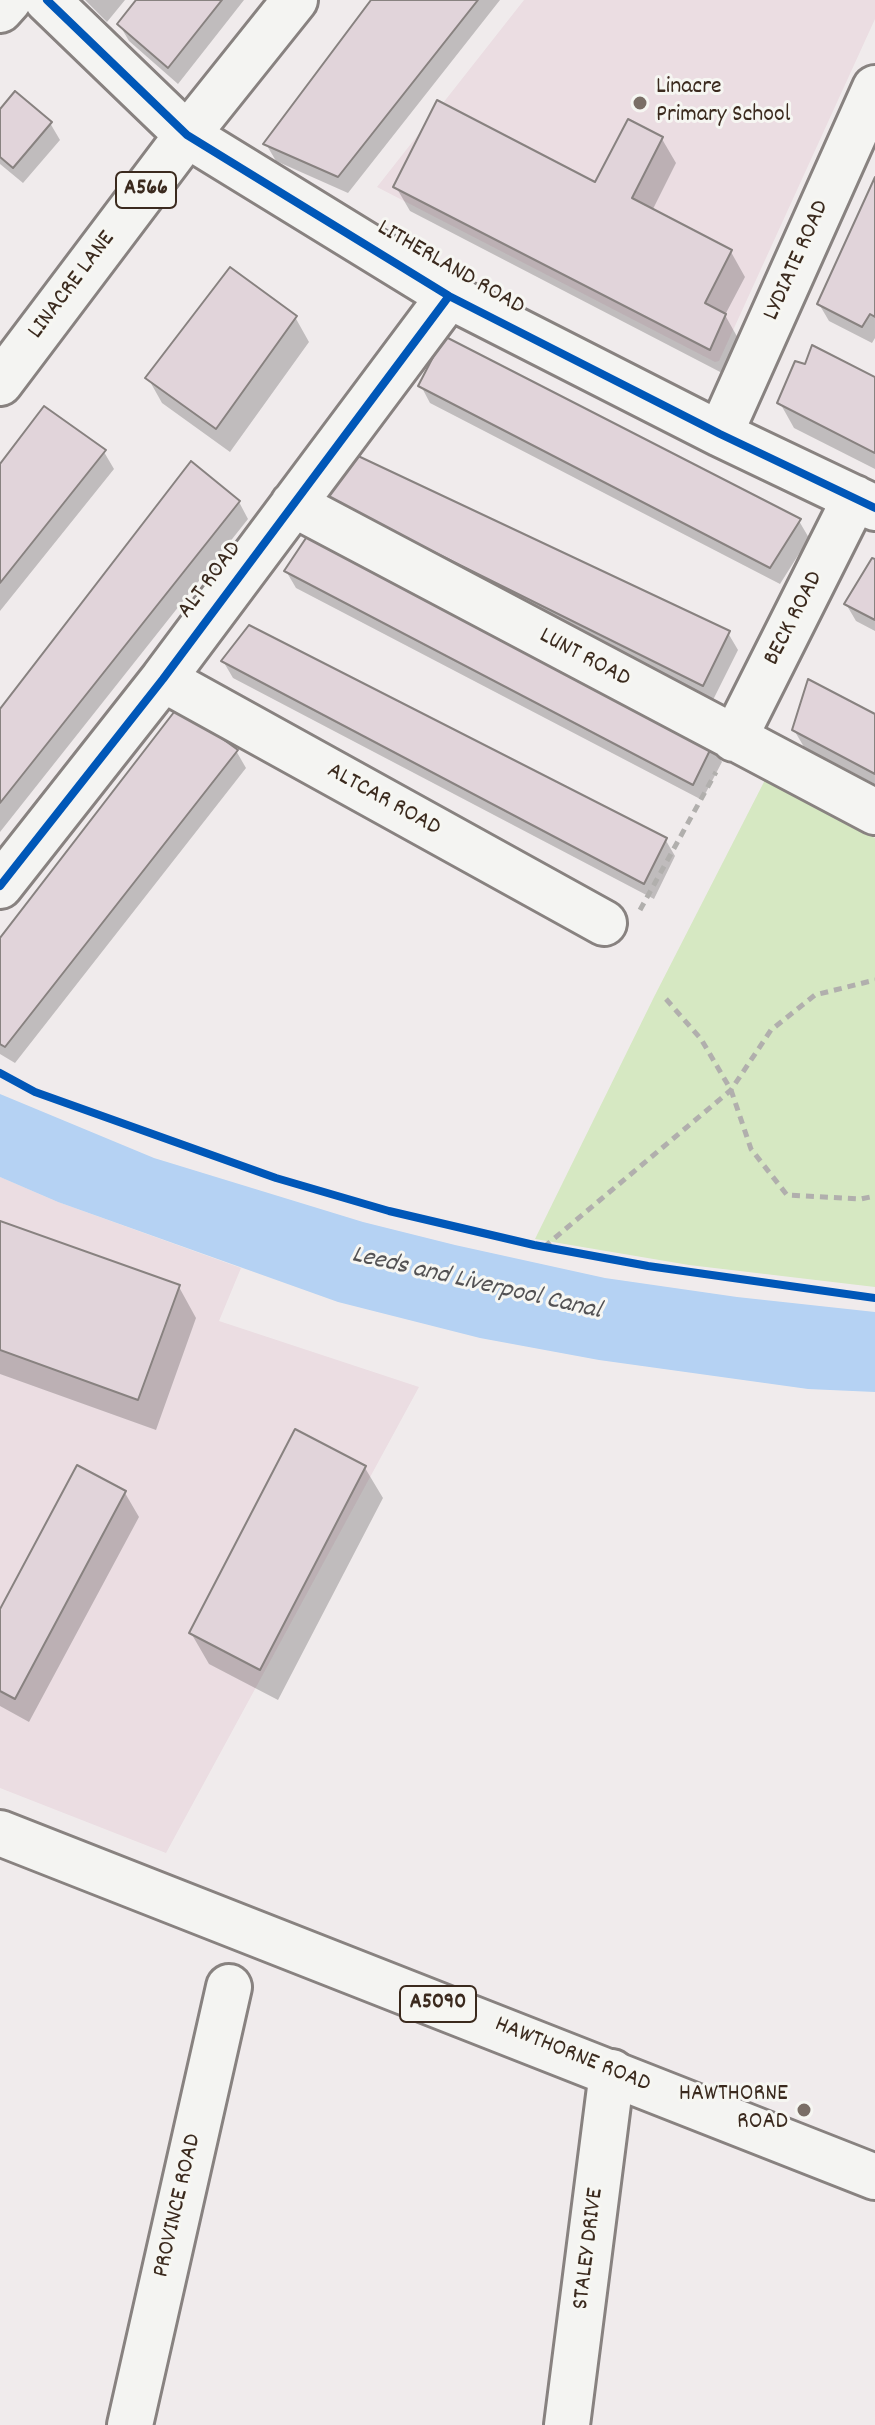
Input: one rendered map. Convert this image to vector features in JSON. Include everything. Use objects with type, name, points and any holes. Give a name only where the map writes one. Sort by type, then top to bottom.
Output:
[{"type":"street","points":[[0,10],[9,0]]},
{"type":"street","name":"LITHERLAND ROAD","points":[[47,0],[187,135],[449,296],[720,434],[865,503]]},
{"type":"street","name":"LINACRE LANE","points":[[0,383],[187,135],[295,0]]},
{"type":"street","name":"LYDIATE ROAD","points":[[720,434],[875,88]]},
{"type":"street","name":"ALT ROAD","points":[[0,886],[163,679],[449,296]]},
{"type":"street","name":"BECK ROAD","points":[[734,739],[865,503]]},
{"type":"street","name":"LUNT ROAD","points":[[293,504],[875,812]]},
{"type":"street","name":"ALTCAR ROAD","points":[[163,679],[604,923]]},
{"type":"street","name":"HAWTHORNE ROAD","points":[[0,1833],[875,2177]]},
{"type":"street","name":"PROVINCE ROAD","points":[[130,2425],[229,1987]]},
{"type":"street","name":"STALEY DRIVE","points":[[567,2425],[612,2072]]},
{"type":"path","points":[[604,923],[627,933],[734,739]]},
{"type":"path","points":[[544,1247],[731,1090],[771,1030],[815,995],[875,980]]},
{"type":"path","points":[[666,999],[701,1039],[731,1090],[751,1149],[787,1195],[861,1199],[875,1196]]},
{"type":"path","points":[[0,1073],[35,1092],[276,1178],[389,1211],[544,1247],[648,1266],[875,1298]]},
{"type":"shaded area","name":"Linacre Primary School","points":[[524,0],[875,0],[875,19],[719,361],[715,362],[377,187]]},
{"type":"shaded area","points":[[0,1177],[58,1202],[241,1268],[219,1321],[419,1387],[166,1853],[0,1788]]},
{"type":"green space","points":[[766,778],[875,838],[875,1287],[689,1265],[535,1239]]},
{"type":"water","name":"Leeds and Liverpool Canal","points":[[0,1094],[154,1158],[363,1222],[455,1245],[605,1278],[875,1312],[875,1392],[808,1389],[599,1360],[480,1338],[338,1302],[58,1202],[0,1177]]},
{"type":"building","points":[[136,0],[222,0],[168,68],[117,24]]},
{"type":"building","points":[[371,0],[478,0],[338,177],[263,144]]},
{"type":"building","points":[[15,91],[52,122],[13,168],[0,157],[0,109]]},
{"type":"building","points":[[437,100],[595,182],[628,119],[663,137],[632,198],[732,250],[705,303],[726,314],[710,350],[393,187]]},
{"type":"building","points":[[875,177],[875,317],[870,314],[862,327],[817,304]]},
{"type":"building","points":[[230,267],[297,316],[216,429],[145,378]]},
{"type":"building","points":[[444,336],[801,519],[770,568],[418,386]]},
{"type":"building","points":[[812,345],[875,377],[875,453],[777,403],[795,361],[805,364]]},
{"type":"building","points":[[44,406],[106,450],[0,583],[0,464]]},
{"type":"building","points":[[356,455],[730,631],[703,686],[325,498]]},
{"type":"building","points":[[191,461],[240,501],[0,803],[0,709]]},
{"type":"building","points":[[308,535],[713,744],[693,785],[284,571]]},
{"type":"building","points":[[872,558],[875,559],[875,620],[844,604]]},
{"type":"building","points":[[249,625],[667,838],[644,884],[221,661]]},
{"type":"building","points":[[808,679],[875,714],[875,774],[792,730]]},
{"type":"building","points":[[181,703],[226,729],[220,737],[238,750],[5,1047],[0,1044],[0,938]]},
{"type":"building","points":[[0,1221],[180,1285],[138,1400],[0,1350]]},
{"type":"building","points":[[295,1429],[366,1466],[260,1670],[189,1633]]},
{"type":"building","points":[[77,1465],[126,1491],[15,1699],[0,1691],[0,1609]]},
{"type":"cycle path","points":[[47,0],[187,135],[449,296],[720,434],[875,508]]},
{"type":"cycle path","points":[[0,886],[163,679],[449,296]]},
{"type":"cycle path","points":[[0,1073],[35,1092],[276,1178],[389,1211],[534,1245],[648,1266],[875,1298]]},
{"type":"place","name":"Linacre Primary School","points":[[640,103]]},
{"type":"place","name":"HAWTHORNE ROAD","points":[[804,2110]]}]
